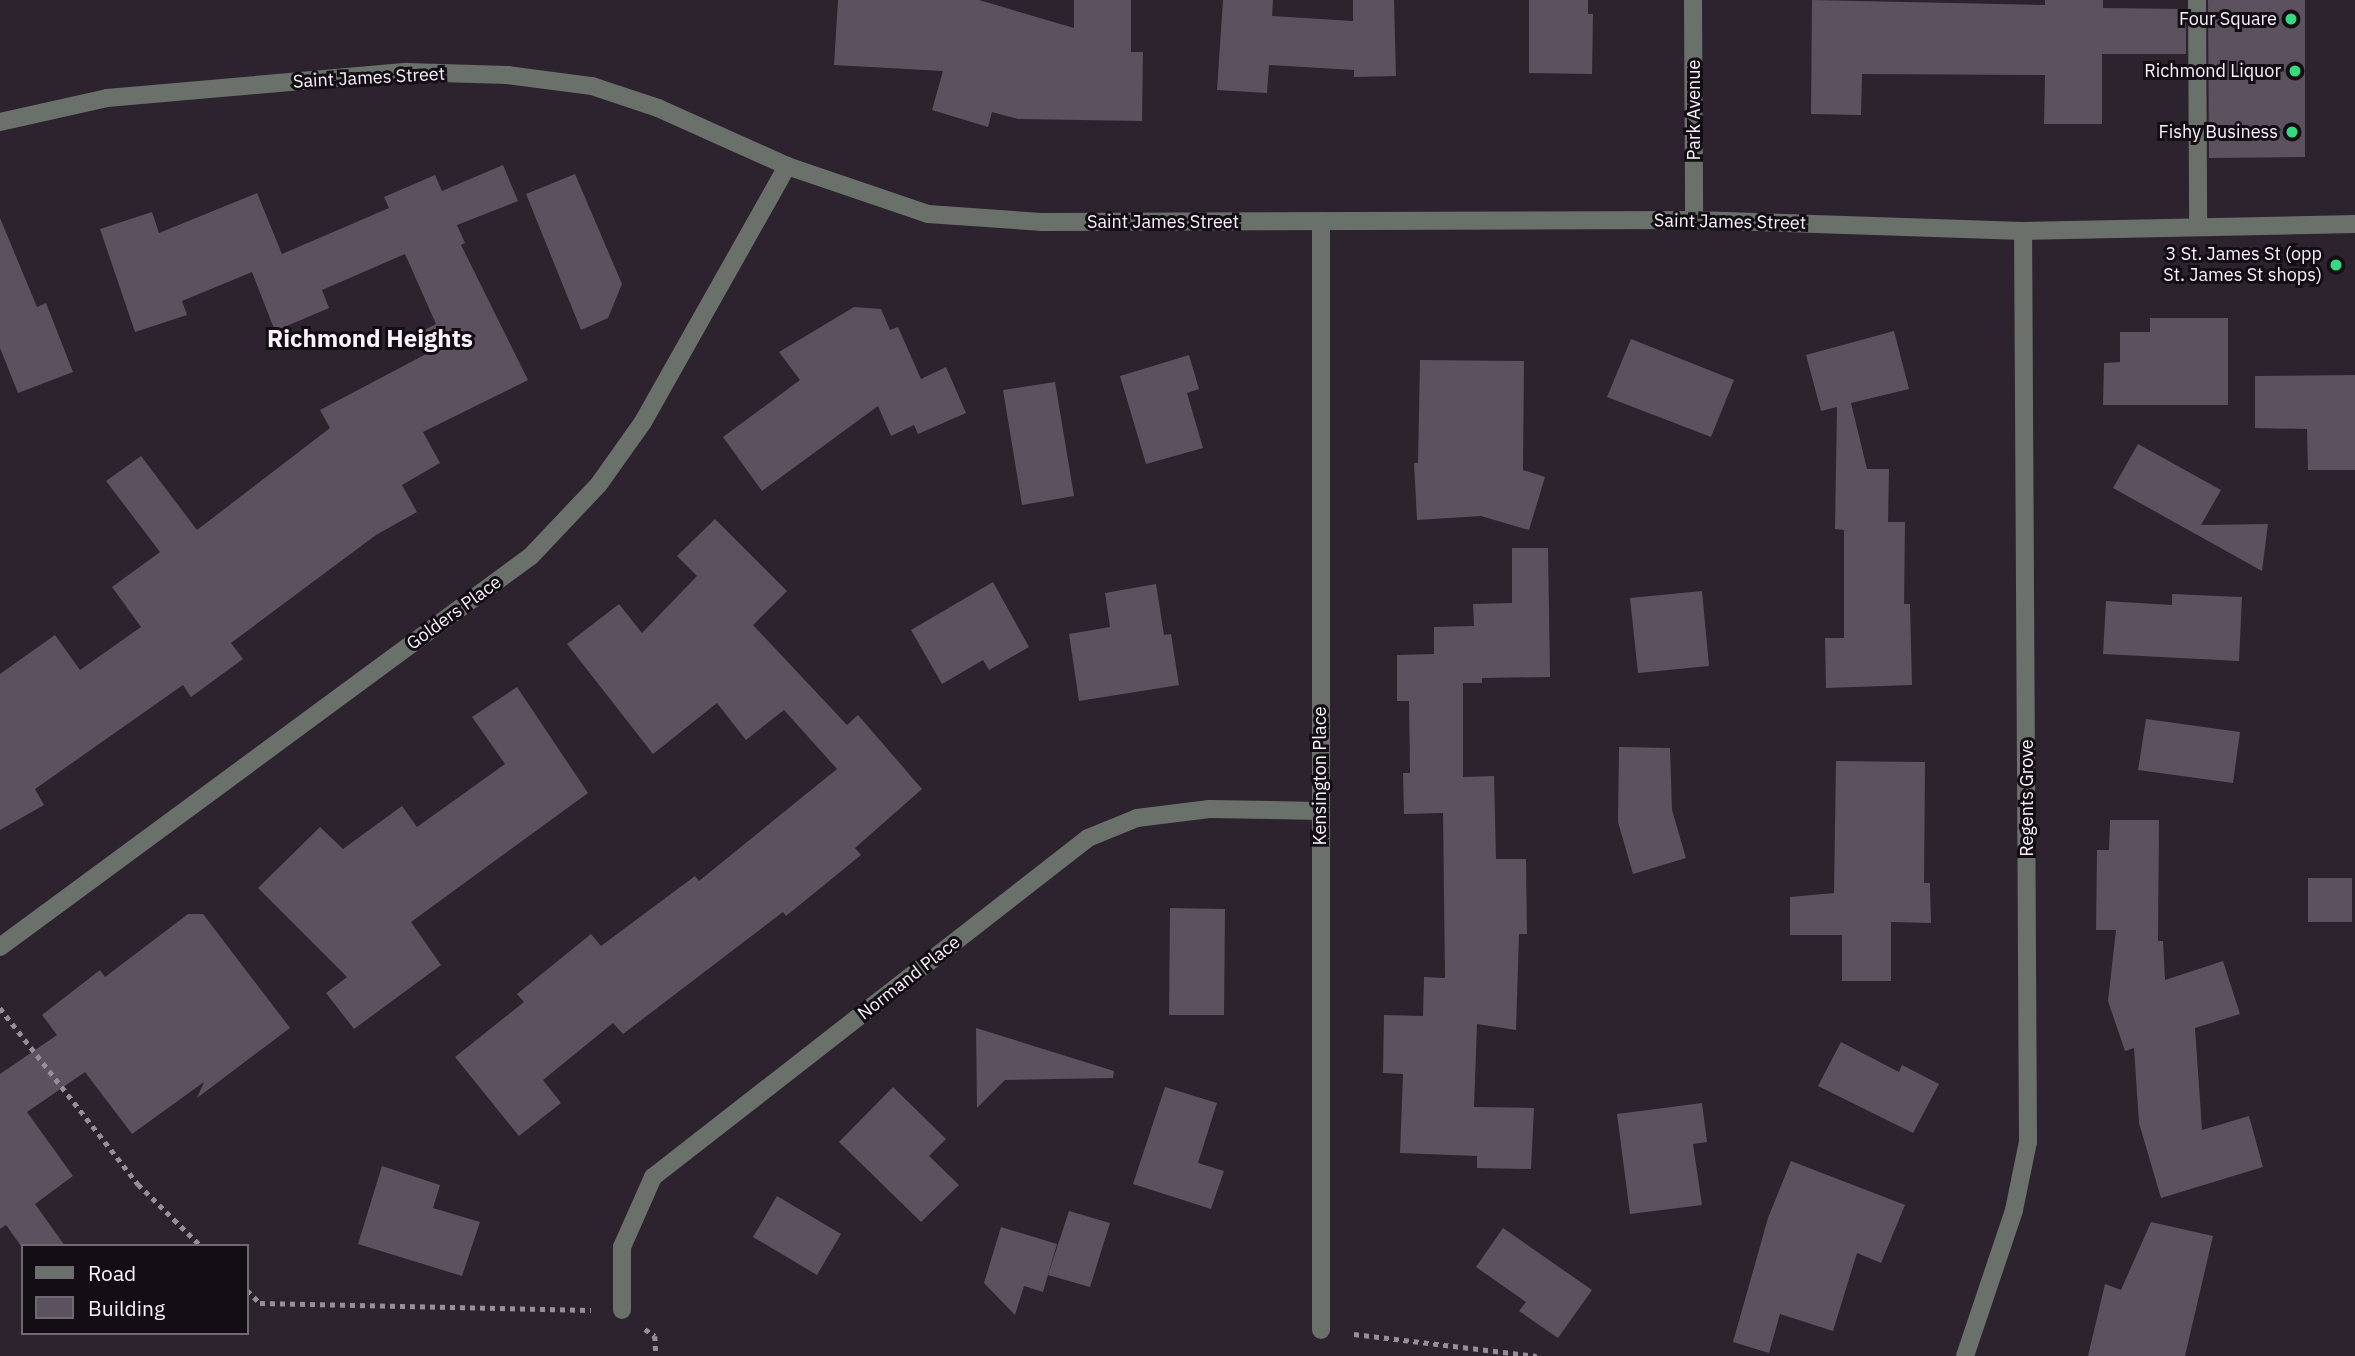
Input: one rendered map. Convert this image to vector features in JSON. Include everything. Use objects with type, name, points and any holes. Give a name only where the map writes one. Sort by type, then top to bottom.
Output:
[{"type":"street","name":"Park Avenue","points":[[1693,0],[1694,220]]},
{"type":"street","points":[[2197,0],[2197,226]]},
{"type":"street","name":"Saint James Street","points":[[0,122],[107,97],[407,72],[507,75],[592,86],[658,108],[787,166],[928,214],[1041,222],[1694,220],[2023,231],[2355,223]]},
{"type":"street","name":"Golders Place","points":[[0,947],[531,556],[599,484],[643,422],[787,166]]},
{"type":"street","name":"Kensington Place","points":[[1321,221],[1321,1330]]},
{"type":"street","name":"Regents Grove","points":[[1965,1356],[2014,1210],[2028,1142],[2023,231]]},
{"type":"street","name":"Normand Place","points":[[622,1310],[622,1247],[653,1177],[1088,838],[1137,818],[1209,809],[1320,811]]},
{"type":"path","points":[[0,1008],[138,1184],[199,1244]]},
{"type":"path","points":[[248,1291],[260,1303],[622,1310]]},
{"type":"path","points":[[1321,1330],[1537,1356]]},
{"type":"building","points":[[838,0],[979,0],[1074,28],[1074,0],[1131,0],[1131,52],[1143,52],[1142,121],[1018,119],[992,112],[988,127],[932,110],[943,71],[834,65]]},
{"type":"building","points":[[1223,0],[1273,0],[1272,16],[1353,21],[1353,0],[1394,0],[1396,76],[1354,77],[1354,70],[1269,65],[1267,93],[1217,90]]},
{"type":"building","points":[[1529,0],[1588,0],[1588,14],[1593,14],[1592,74],[1529,73]]},
{"type":"building","points":[[1812,0],[2045,5],[2045,0],[2103,0],[2103,8],[2186,9],[2186,54],[2102,54],[2102,124],[2044,124],[2045,75],[1862,74],[1861,115],[1811,114]]},
{"type":"building","points":[[2208,0],[2305,0],[2305,157],[2209,158]]},
{"type":"building","points":[[503,165],[518,201],[457,225],[465,243],[461,245],[528,380],[423,432],[440,463],[402,485],[417,512],[376,535],[231,643],[243,659],[191,697],[183,685],[35,789],[44,805],[0,830],[0,674],[55,635],[80,670],[141,627],[112,587],[160,552],[106,481],[141,456],[197,530],[330,428],[320,410],[428,353],[418,333],[436,324],[405,254],[322,290],[329,308],[275,331],[252,272],[182,301],[187,315],[135,332],[100,229],[152,212],[159,233],[257,193],[282,254],[389,208],[384,197],[435,175],[442,191]]},
{"type":"building","points":[[575,174],[622,284],[608,318],[581,330],[526,194]]},
{"type":"building","points":[[0,218],[37,307],[46,303],[73,372],[18,393],[0,348]]},
{"type":"building","points":[[854,307],[881,309],[890,330],[898,327],[921,379],[946,367],[966,413],[918,434],[914,425],[891,436],[878,406],[762,491],[723,437],[800,380],[779,352]]},
{"type":"building","points":[[2150,318],[2228,318],[2228,405],[2103,405],[2104,363],[2120,362],[2120,332],[2150,332]]},
{"type":"building","points":[[1894,331],[1909,389],[1851,403],[1867,469],[1889,469],[1888,522],[1905,522],[1904,604],[1910,604],[1912,685],[1826,688],[1825,638],[1844,638],[1844,530],[1835,529],[1837,407],[1821,411],[1806,355]]},
{"type":"building","points":[[1631,339],[1734,380],[1711,437],[1607,397]]},
{"type":"building","points":[[1189,355],[1199,389],[1187,393],[1203,448],[1146,464],[1120,376]]},
{"type":"building","points":[[1420,360],[1524,361],[1523,470],[1545,477],[1529,530],[1481,516],[1417,520],[1414,463],[1418,463]]},
{"type":"building","points":[[2355,375],[2355,470],[2308,470],[2307,429],[2255,428],[2255,376]]},
{"type":"building","points":[[1055,382],[1074,496],[1022,505],[1003,390]]},
{"type":"building","points":[[2138,444],[2221,490],[2201,525],[2268,524],[2262,571],[2113,488]]},
{"type":"building","points":[[715,519],[787,591],[753,625],[847,725],[858,715],[922,789],[855,848],[861,855],[786,916],[783,912],[623,1034],[613,1023],[543,1080],[561,1103],[519,1136],[455,1057],[524,1002],[517,994],[591,934],[601,946],[695,876],[699,881],[837,769],[784,710],[746,740],[717,703],[653,754],[567,644],[619,604],[642,633],[697,576],[677,556]]},
{"type":"building","points":[[1512,548],[1548,548],[1550,677],[1482,678],[1482,683],[1463,683],[1463,777],[1494,776],[1496,859],[1526,859],[1527,934],[1519,934],[1516,1030],[1477,1024],[1474,1107],[1534,1108],[1531,1169],[1477,1168],[1477,1156],[1400,1153],[1403,1074],[1383,1073],[1384,1015],[1423,1016],[1424,977],[1445,978],[1443,813],[1404,814],[1403,773],[1410,773],[1409,701],[1397,701],[1397,655],[1434,654],[1434,627],[1474,626],[1473,604],[1512,603]]},
{"type":"building","points":[[993,582],[1029,647],[989,670],[983,660],[942,684],[911,630]]},
{"type":"building","points":[[1156,584],[1164,635],[1171,634],[1179,685],[1079,701],[1069,634],[1110,627],[1105,593]]},
{"type":"building","points":[[1702,591],[1709,666],[1638,673],[1630,598]]},
{"type":"building","points":[[2172,594],[2242,597],[2239,661],[2103,654],[2106,601],[2172,605]]},
{"type":"building","points":[[517,687],[588,793],[411,922],[441,965],[354,1029],[326,993],[347,977],[258,888],[320,827],[343,849],[402,806],[417,827],[505,764],[472,717]]},
{"type":"building","points":[[2146,719],[2240,732],[2233,783],[2138,770]]},
{"type":"building","points":[[1619,747],[1670,748],[1672,810],[1686,858],[1633,874],[1618,822]]},
{"type":"building","points":[[1836,761],[1925,762],[1924,883],[1930,883],[1931,923],[1891,922],[1891,981],[1842,981],[1842,935],[1790,935],[1790,897],[1834,893]]},
{"type":"building","points":[[2110,820],[2159,820],[2158,941],[2163,941],[2165,980],[2223,961],[2240,1014],[2195,1028],[2202,1130],[2249,1116],[2263,1167],[2161,1198],[2139,1123],[2134,1048],[2125,1051],[2108,1001],[2116,930],[2096,930],[2097,850],[2109,850]]},
{"type":"building","points":[[2308,878],[2352,878],[2352,922],[2308,922]]},
{"type":"building","points":[[1170,908],[1225,909],[1224,1015],[1169,1015]]},
{"type":"building","points":[[188,914],[203,914],[290,1028],[197,1098],[204,1082],[132,1134],[85,1072],[27,1112],[73,1176],[35,1204],[64,1244],[21,1246],[6,1225],[0,1229],[0,1074],[57,1035],[42,1015],[100,970],[105,977]]},
{"type":"building","points":[[976,1028],[1114,1071],[1113,1078],[1005,1080],[977,1108]]},
{"type":"building","points":[[1841,1042],[1899,1072],[1902,1065],[1939,1084],[1913,1133],[1818,1086]]},
{"type":"building","points":[[893,1087],[946,1139],[929,1156],[959,1185],[921,1222],[839,1142]]},
{"type":"building","points":[[1165,1087],[1217,1103],[1198,1163],[1224,1171],[1211,1209],[1133,1184]]},
{"type":"building","points":[[1702,1103],[1707,1142],[1693,1144],[1702,1205],[1630,1214],[1617,1114]]},
{"type":"building","points":[[1791,1161],[1905,1205],[1881,1263],[1857,1253],[1833,1331],[1780,1314],[1769,1353],[1733,1342],[1768,1218]]},
{"type":"building","points":[[382,1166],[440,1185],[433,1208],[480,1222],[462,1276],[358,1244]]},
{"type":"building","points":[[777,1196],[841,1234],[817,1275],[753,1237]]},
{"type":"building","points":[[1069,1211],[1110,1223],[1090,1287],[1048,1275]]},
{"type":"building","points":[[2151,1222],[2213,1236],[2185,1356],[2088,1356],[2105,1284],[2121,1290]]},
{"type":"building","points":[[1001,1227],[1057,1244],[1043,1292],[1024,1286],[1015,1315],[984,1283]]},
{"type":"building","points":[[1503,1228],[1592,1290],[1558,1338],[1519,1311],[1526,1302],[1476,1267]]},
{"type":"place","name":"Four Square","points":[[2291,19]]},
{"type":"place","name":"Richmond Liquor","points":[[2295,71]]},
{"type":"place","name":"Fishy Business","points":[[2292,132]]},
{"type":"place","name":"3 St. James St (opp St. James St shops)","points":[[2336,265]]},
{"type":"district","name":"Richmond Heights","points":[[370,339]]}]
